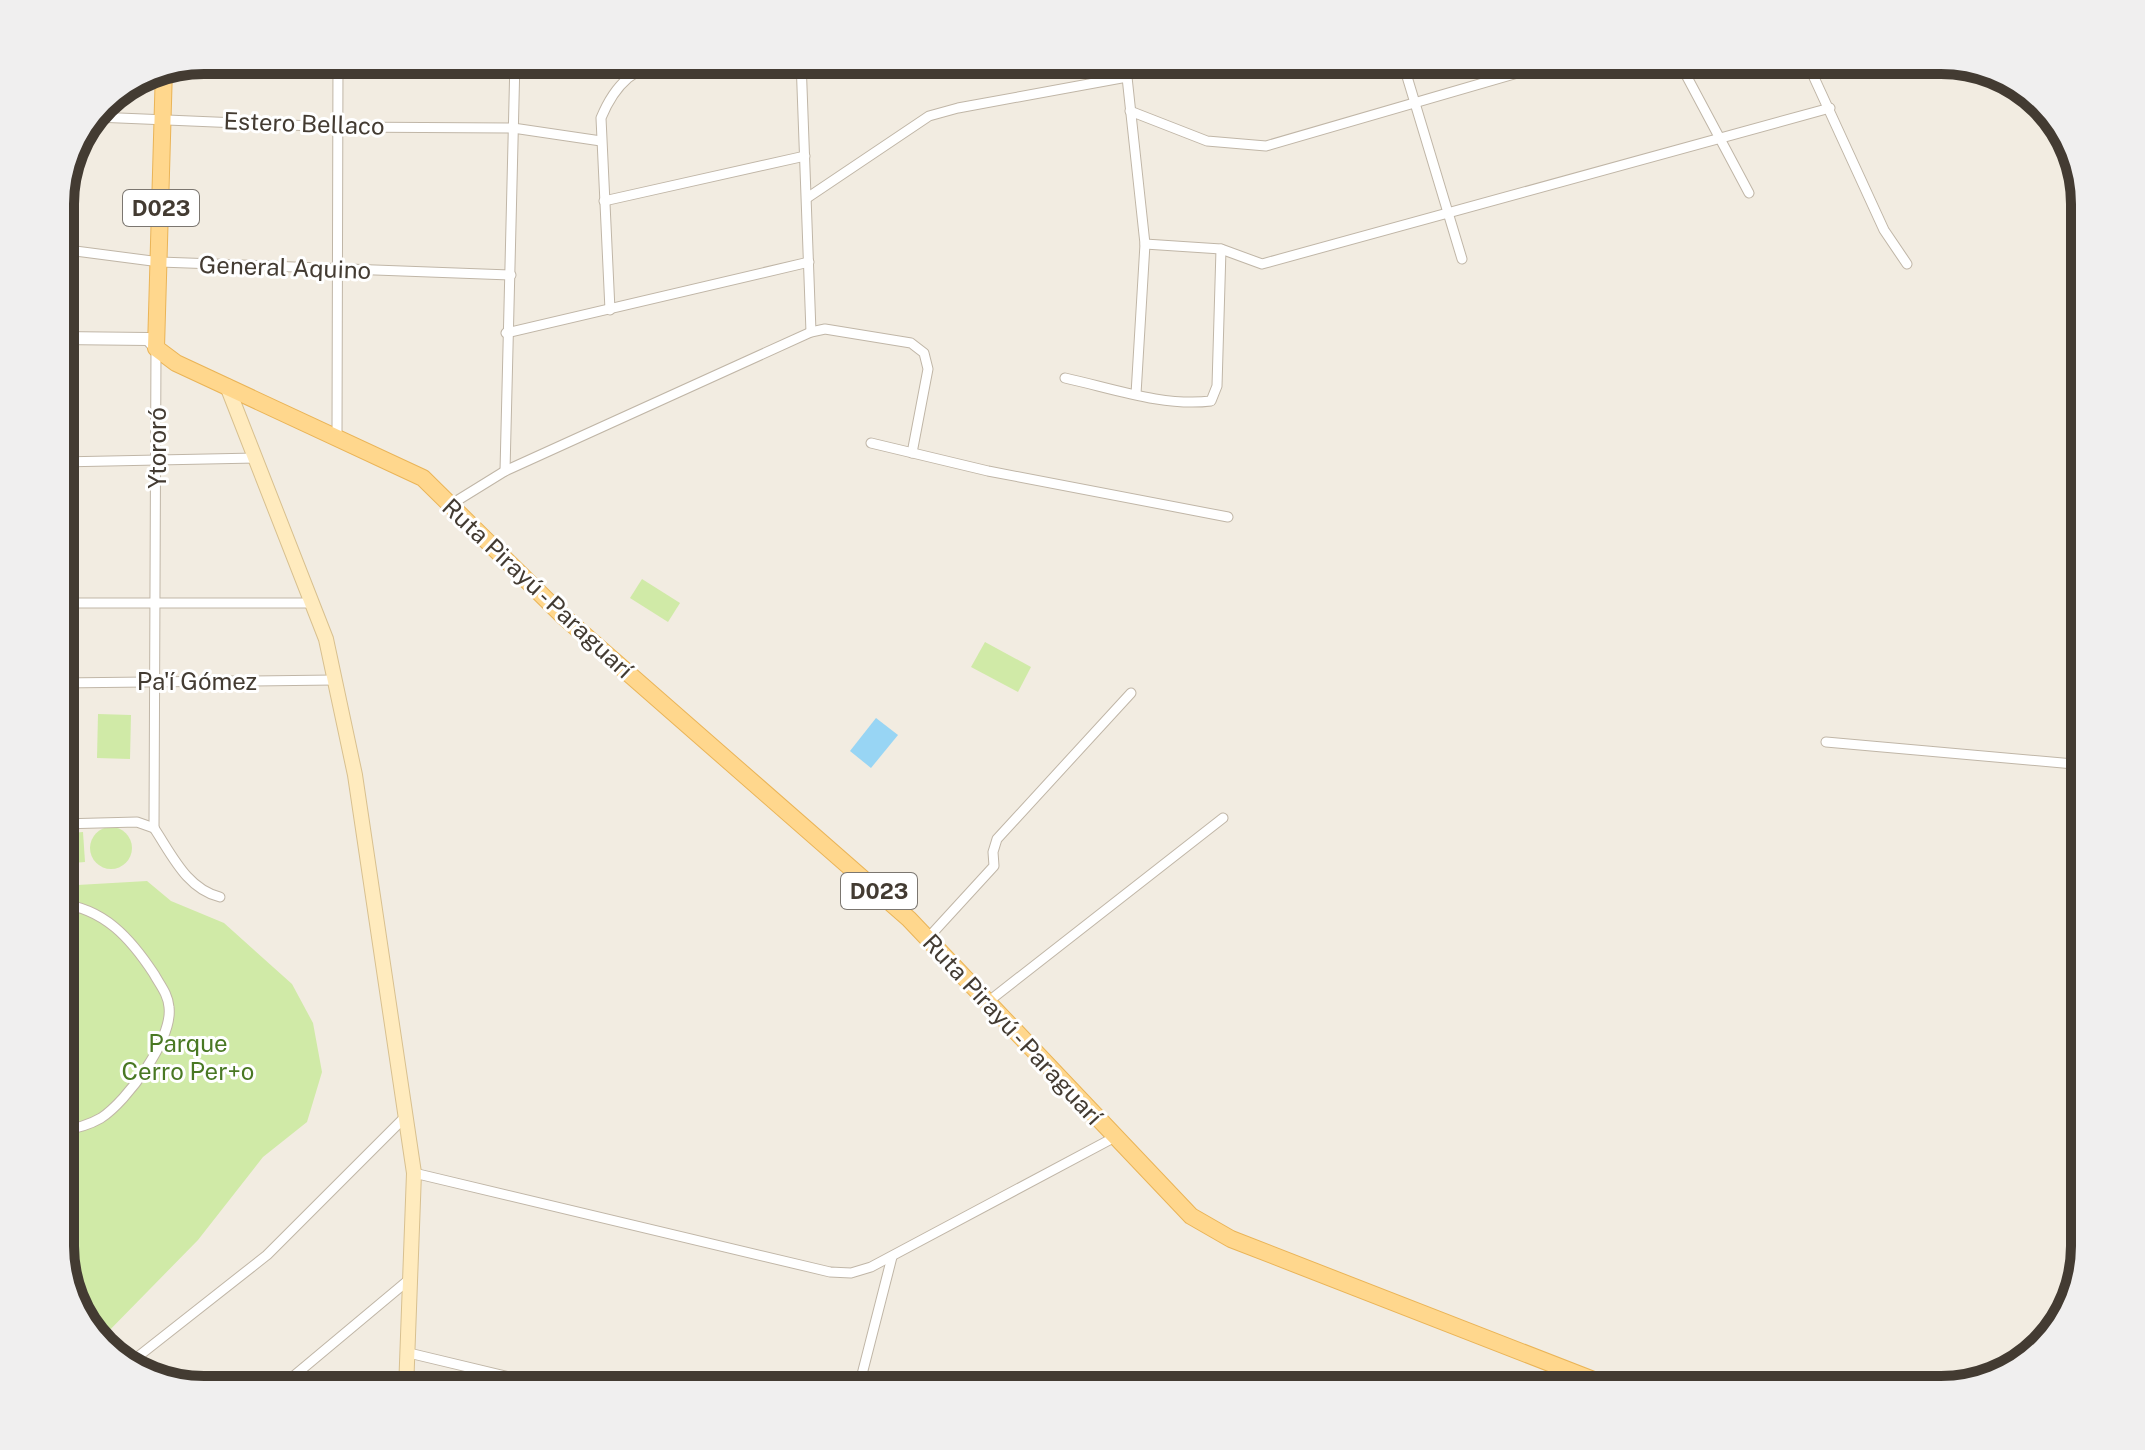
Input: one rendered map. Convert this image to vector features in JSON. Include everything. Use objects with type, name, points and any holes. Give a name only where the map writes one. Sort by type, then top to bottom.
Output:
[{"type":"main road","name":"Ytororó","points":[[156,348],[164,81]]},
{"type":"main road","name":"Ruta Pirayú - Paraguarí","points":[[156,348],[176,363],[337,435],[423,478],[564,617],[835,852],[928,938],[1191,1216],[1231,1239],[1583,1376]]},
{"type":"main road","points":[[227,386],[326,639],[355,775],[414,1173],[407,1376]]},
{"type":"street","points":[[337,435],[338,74]]},
{"type":"street","points":[[505,471],[515,74]]},
{"type":"street","points":[[610,310],[601,118],[610,94],[630,74]]},
{"type":"street","points":[[802,74],[811,332]]},
{"type":"street","points":[[1126,74],[1145,244],[1136,394]]},
{"type":"street","points":[[1406,74],[1462,259]]},
{"type":"street","points":[[1130,111],[1207,141],[1266,146],[1513,74]]},
{"type":"street","points":[[1685,74],[1749,193]]},
{"type":"street","points":[[1813,74],[1884,230],[1907,264]]},
{"type":"street","points":[[807,198],[929,116],[1127,77]]},
{"type":"street","points":[[1145,244],[1221,249],[1262,264],[1830,108]]},
{"type":"street","name":"Estero Bellaco","points":[[108,117],[164,117],[336,127],[513,128],[601,141]]},
{"type":"street","points":[[604,201],[805,156]]},
{"type":"street","points":[[1065,378],[1136,394],[1198,403],[1211,401],[1217,386],[1221,249]]},
{"type":"street","name":"General Aquino","points":[[74,251],[160,262],[511,275]]},
{"type":"street","points":[[506,333],[809,262]]},
{"type":"street","points":[[450,505],[505,471],[811,332],[825,329],[911,343],[924,353],[928,369],[912,453]]},
{"type":"street","points":[[74,338],[148,339],[156,348]]},
{"type":"street","name":"Ytororó","points":[[154,828],[158,462],[156,348]]},
{"type":"street","points":[[871,443],[988,471],[1228,517]]},
{"type":"street","points":[[74,462],[256,458]]},
{"type":"street","points":[[74,603],[314,603]]},
{"type":"street","name":"Pa'í Gómez","points":[[74,683],[334,680]]},
{"type":"street","points":[[928,938],[994,866],[997,839],[1131,693]]},
{"type":"street","points":[[1826,742],[2071,764]]},
{"type":"street","points":[[989,1001],[1223,818]]},
{"type":"street","points":[[74,824],[137,822],[154,828],[185,874],[204,893],[220,897]]},
{"type":"street","points":[[74,905],[118,929],[141,955],[165,991],[169,1005],[164,1041],[115,1106],[100,1118],[74,1126]]},
{"type":"street","points":[[139,1358],[267,1255],[407,1115]]},
{"type":"street","points":[[414,1173],[830,1272],[851,1273],[892,1257],[1115,1137]]},
{"type":"street","points":[[862,1376],[892,1257]]},
{"type":"street","points":[[294,1376],[411,1278]]},
{"type":"street","points":[[409,1353],[505,1376]]},
{"type":"green space","points":[[642,579],[680,603],[668,622],[630,598]]},
{"type":"green space","points":[[985,642],[1031,667],[1018,692],[971,667]]},
{"type":"green space","points":[[98,714],[131,715],[130,759],[97,758]]},
{"type":"green space","points":[[111,827],[126,833],[132,848],[126,863],[111,869],[96,863],[90,848],[96,833]]},
{"type":"green space","points":[[83,832],[85,862],[74,863],[74,833]]},
{"type":"green space","name":"Parque Cerro Per+o","points":[[147,881],[171,901],[224,923],[292,984],[313,1023],[322,1072],[307,1122],[263,1157],[198,1240],[107,1333],[84,1296],[74,1254],[74,885]]},
{"type":"water","points":[[876,718],[898,735],[871,768],[850,751]]}]
